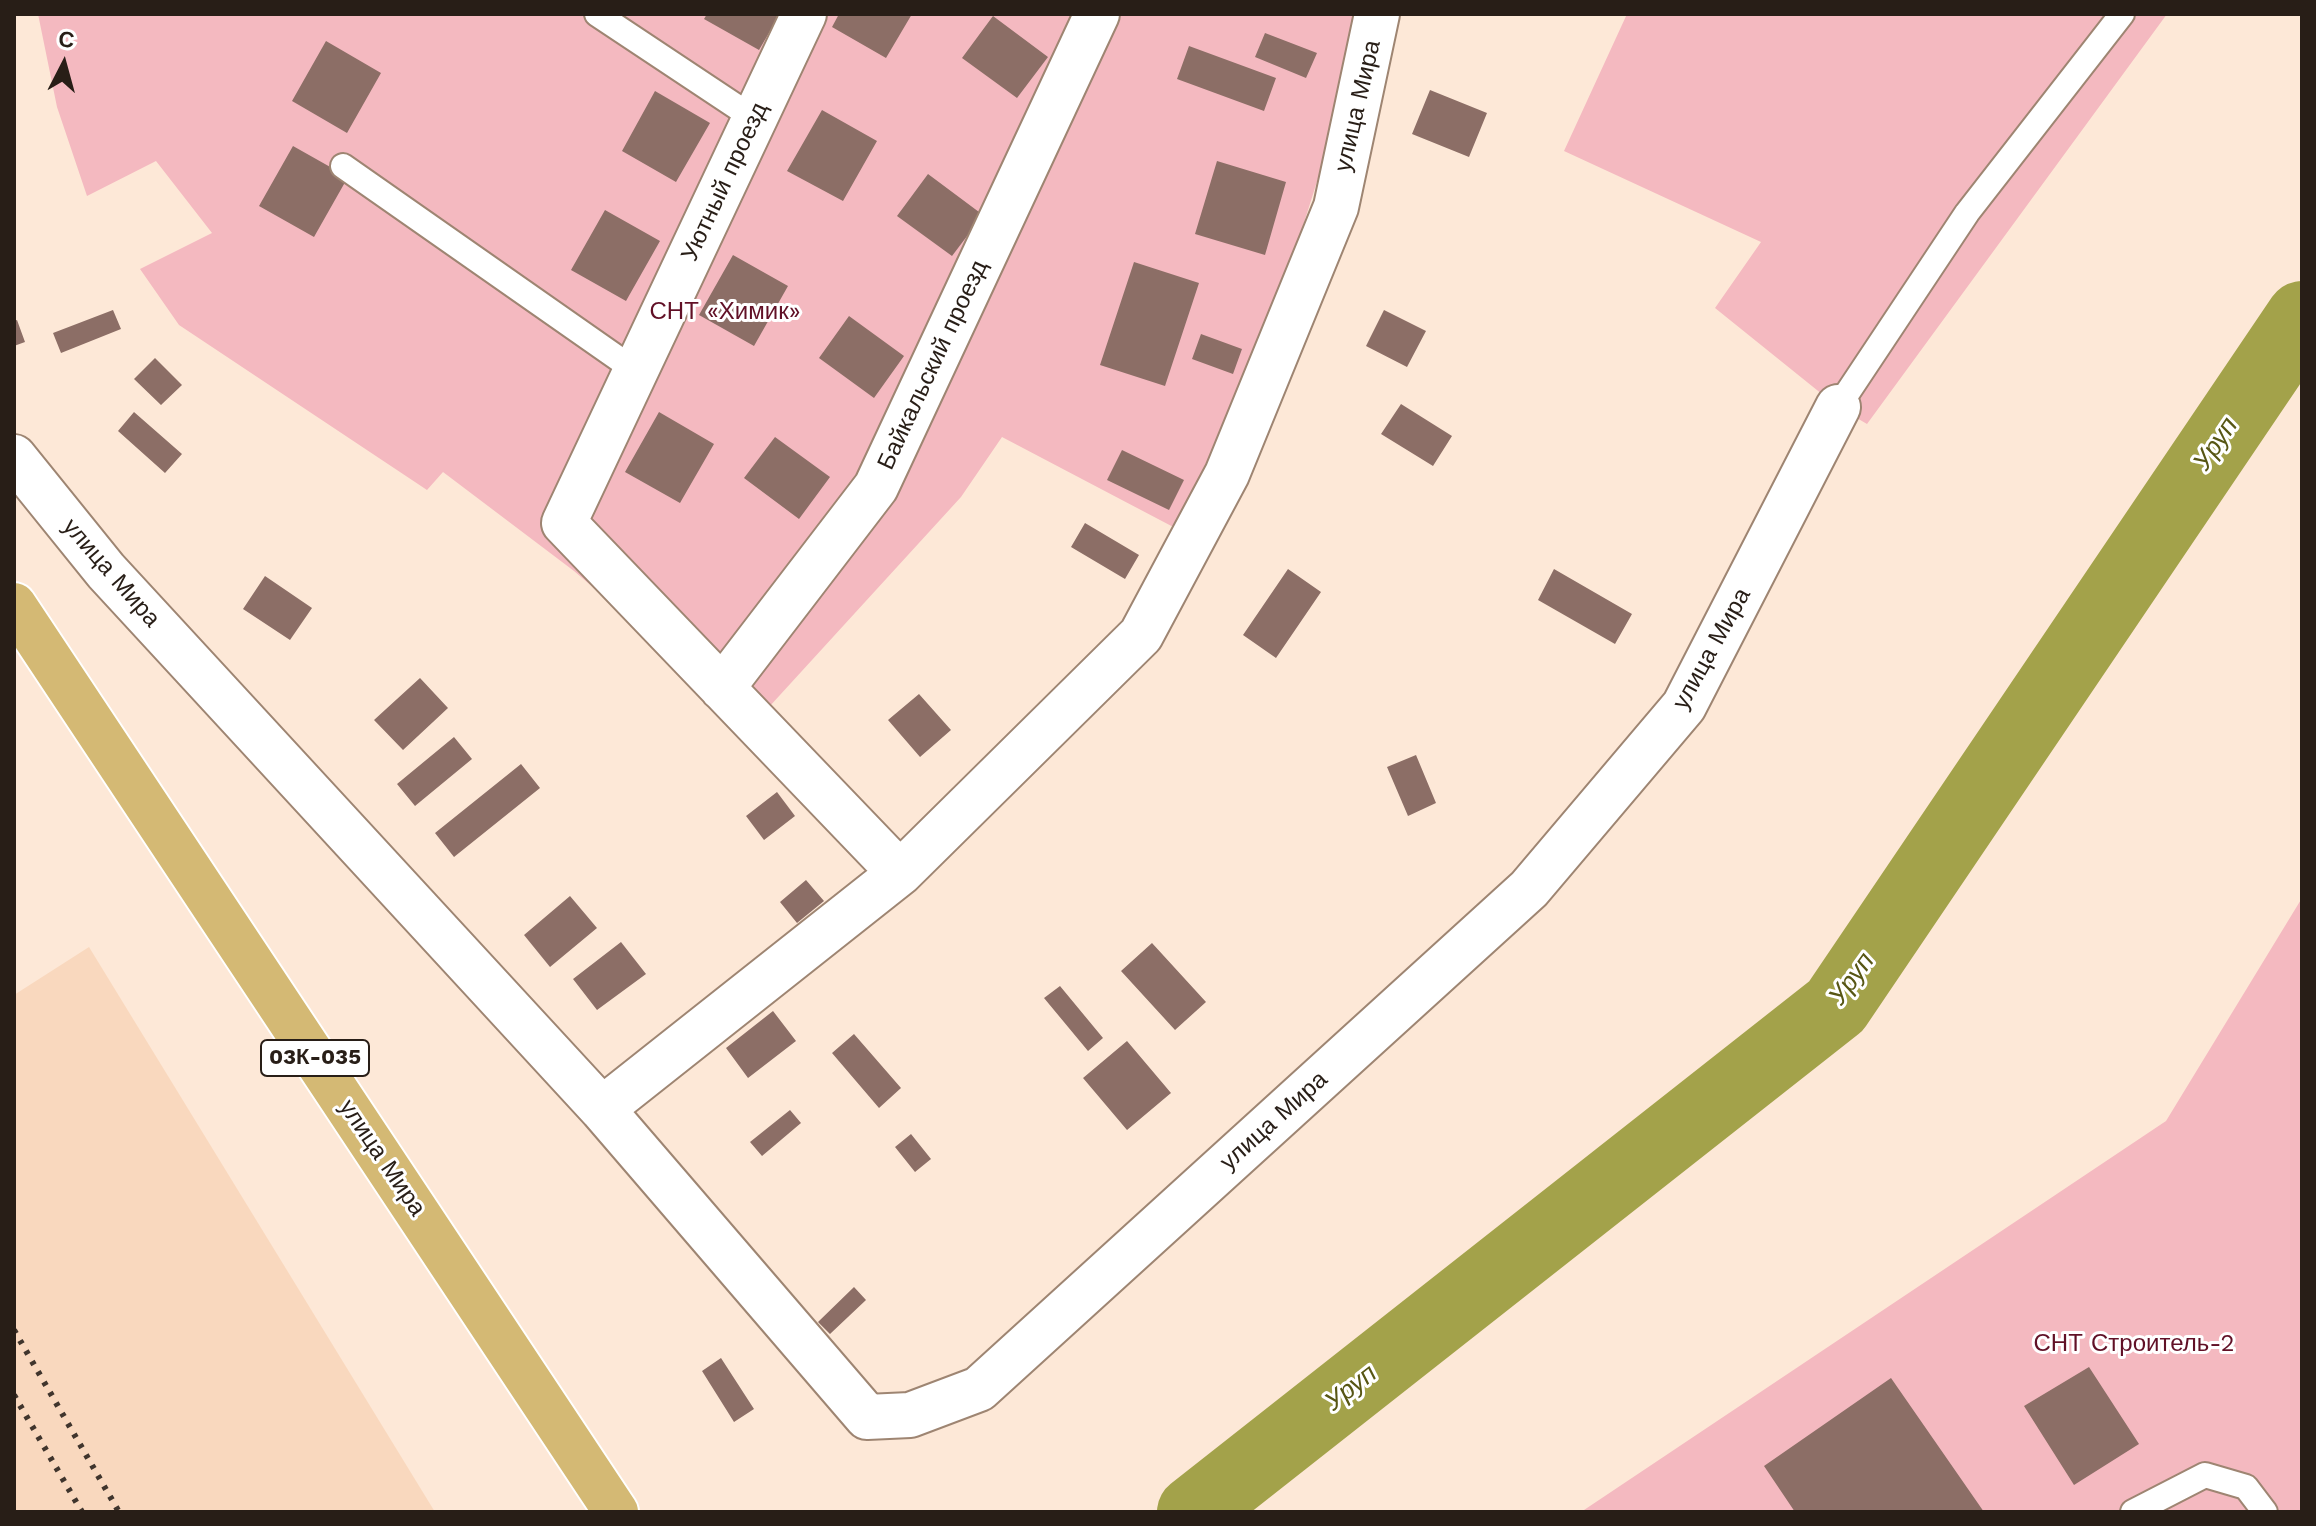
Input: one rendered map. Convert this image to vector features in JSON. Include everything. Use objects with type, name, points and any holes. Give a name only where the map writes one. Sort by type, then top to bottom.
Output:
[{"type":"main road","name":"улица Мира","points":[[14,605],[616,1512]]},
{"type":"street","name":"Уютный проезд","points":[[722,688],[564,523],[804,14]]},
{"type":"street","name":"Байкальский проезд","points":[[722,688],[876,487],[1097,14]]},
{"type":"street","name":"улица Мира","points":[[602,1109],[900,873],[1141,635],[1227,474],[1336,207],[1377,14]]},
{"type":"street","name":"улица Мира","points":[[14,457],[106,571],[602,1109],[867,1417],[910,1415],[979,1389],[1529,889],[1684,706],[1838,407]]},
{"type":"street","points":[[722,688],[900,873]]},
{"type":"lane","points":[[597,14],[755,119]]},
{"type":"lane","points":[[1838,407],[1967,213],[2122,14]]},
{"type":"lane","points":[[343,166],[636,371]]},
{"type":"lane","points":[[2133,1512],[2205,1475],[2246,1487],[2265,1512]]},
{"type":"shaded area","points":[[89,947],[435,1512],[14,1512],[14,995]]},
{"type":"green space","name":"СНТ «Химик»","points":[[38,14],[1353,14],[1347,86],[1264,350],[1179,530],[1002,437],[961,497],[748,730],[698,677],[574,571],[443,472],[427,490],[179,325],[140,269],[212,233],[156,161],[87,196],[57,107]]},
{"type":"green space","points":[[1627,14],[2167,14],[1867,424],[1838,407],[1715,308],[1761,242],[1564,151]]},
{"type":"green space","name":"СНТ Строитель-2","points":[[2302,898],[2302,1512],[1581,1512],[2166,1121]]},
{"type":"building","points":[[707,14],[780,14],[759,50],[704,19]]},
{"type":"building","points":[[839,14],[912,14],[886,58],[832,27]]},
{"type":"building","points":[[993,16],[1048,57],[1017,98],[962,58]]},
{"type":"building","points":[[1265,33],[1317,53],[1306,78],[1255,57]]},
{"type":"building","points":[[326,41],[381,73],[347,133],[292,101]]},
{"type":"building","points":[[1189,46],[1276,78],[1264,111],[1177,79]]},
{"type":"building","points":[[1430,90],[1487,113],[1469,157],[1412,134]]},
{"type":"building","points":[[655,91],[710,123],[676,182],[622,151]]},
{"type":"building","points":[[822,110],[877,141],[843,201],[787,171]]},
{"type":"building","points":[[293,146],[348,177],[314,237],[259,206]]},
{"type":"building","points":[[1217,161],[1286,182],[1265,255],[1195,234]]},
{"type":"building","points":[[928,174],[983,215],[952,256],[897,216]]},
{"type":"building","points":[[605,210],[660,241],[626,301],[571,270]]},
{"type":"building","points":[[733,255],[788,286],[754,346],[699,315]]},
{"type":"building","points":[[1134,262],[1199,283],[1165,386],[1100,365]]},
{"type":"building","points":[[113,310],[121,329],[61,353],[53,333]]},
{"type":"building","points":[[1384,310],[1426,331],[1407,367],[1366,346]]},
{"type":"building","points":[[849,316],[904,356],[874,398],[819,358]]},
{"type":"building","points":[[17,320],[25,342],[14,346],[14,321]]},
{"type":"building","points":[[1201,334],[1242,349],[1233,374],[1192,359]]},
{"type":"building","points":[[155,358],[182,385],[161,405],[134,379]]},
{"type":"building","points":[[1401,404],[1452,436],[1433,466],[1381,434]]},
{"type":"building","points":[[134,412],[182,454],[165,473],[118,431]]},
{"type":"building","points":[[659,412],[714,444],[680,503],[625,472]]},
{"type":"building","points":[[775,437],[830,477],[799,519],[744,478]]},
{"type":"building","points":[[1122,450],[1184,480],[1169,510],[1107,480]]},
{"type":"building","points":[[1085,523],[1139,555],[1125,579],[1071,547]]},
{"type":"building","points":[[1288,569],[1321,592],[1276,658],[1243,635]]},
{"type":"building","points":[[1554,569],[1632,614],[1615,644],[1538,600]]},
{"type":"building","points":[[265,576],[312,608],[290,640],[243,609]]},
{"type":"building","points":[[420,678],[448,708],[403,750],[374,720]]},
{"type":"building","points":[[919,694],[951,730],[920,757],[888,720]]},
{"type":"building","points":[[454,737],[472,759],[415,806],[397,784]]},
{"type":"building","points":[[1416,755],[1436,803],[1408,816],[1387,767]]},
{"type":"building","points":[[521,764],[540,788],[454,857],[435,833]]},
{"type":"building","points":[[777,792],[795,816],[764,840],[746,816]]},
{"type":"building","points":[[806,880],[824,901],[797,923],[780,902]]},
{"type":"building","points":[[570,896],[597,928],[550,967],[524,935]]},
{"type":"building","points":[[621,942],[646,974],[597,1010],[573,979]]},
{"type":"building","points":[[1152,943],[1206,1002],[1175,1030],[1121,971]]},
{"type":"building","points":[[1060,986],[1103,1038],[1088,1051],[1044,998]]},
{"type":"building","points":[[773,1011],[796,1041],[748,1078],[726,1048]]},
{"type":"building","points":[[854,1034],[901,1088],[879,1108],[832,1053]]},
{"type":"building","points":[[1127,1041],[1171,1093],[1127,1130],[1083,1078]]},
{"type":"building","points":[[790,1110],[801,1123],[762,1156],[750,1142]]},
{"type":"building","points":[[911,1134],[931,1159],[915,1172],[895,1147]]},
{"type":"building","points":[[854,1287],[866,1300],[830,1334],[818,1322]]},
{"type":"building","points":[[721,1358],[754,1409],[734,1422],[702,1371]]},
{"type":"building","points":[[2089,1367],[2139,1444],[2074,1485],[2024,1406]]},
{"type":"building","points":[[1891,1378],[1984,1512],[1795,1512],[1764,1466]]},
{"type":"waterway","name":"Уруп","points":[[1193,1512],[1836,1006],[2302,317]]},
{"type":"railway","points":[[14,1330],[119,1512]]},
{"type":"railway","points":[[14,1395],[82,1512]]}]
